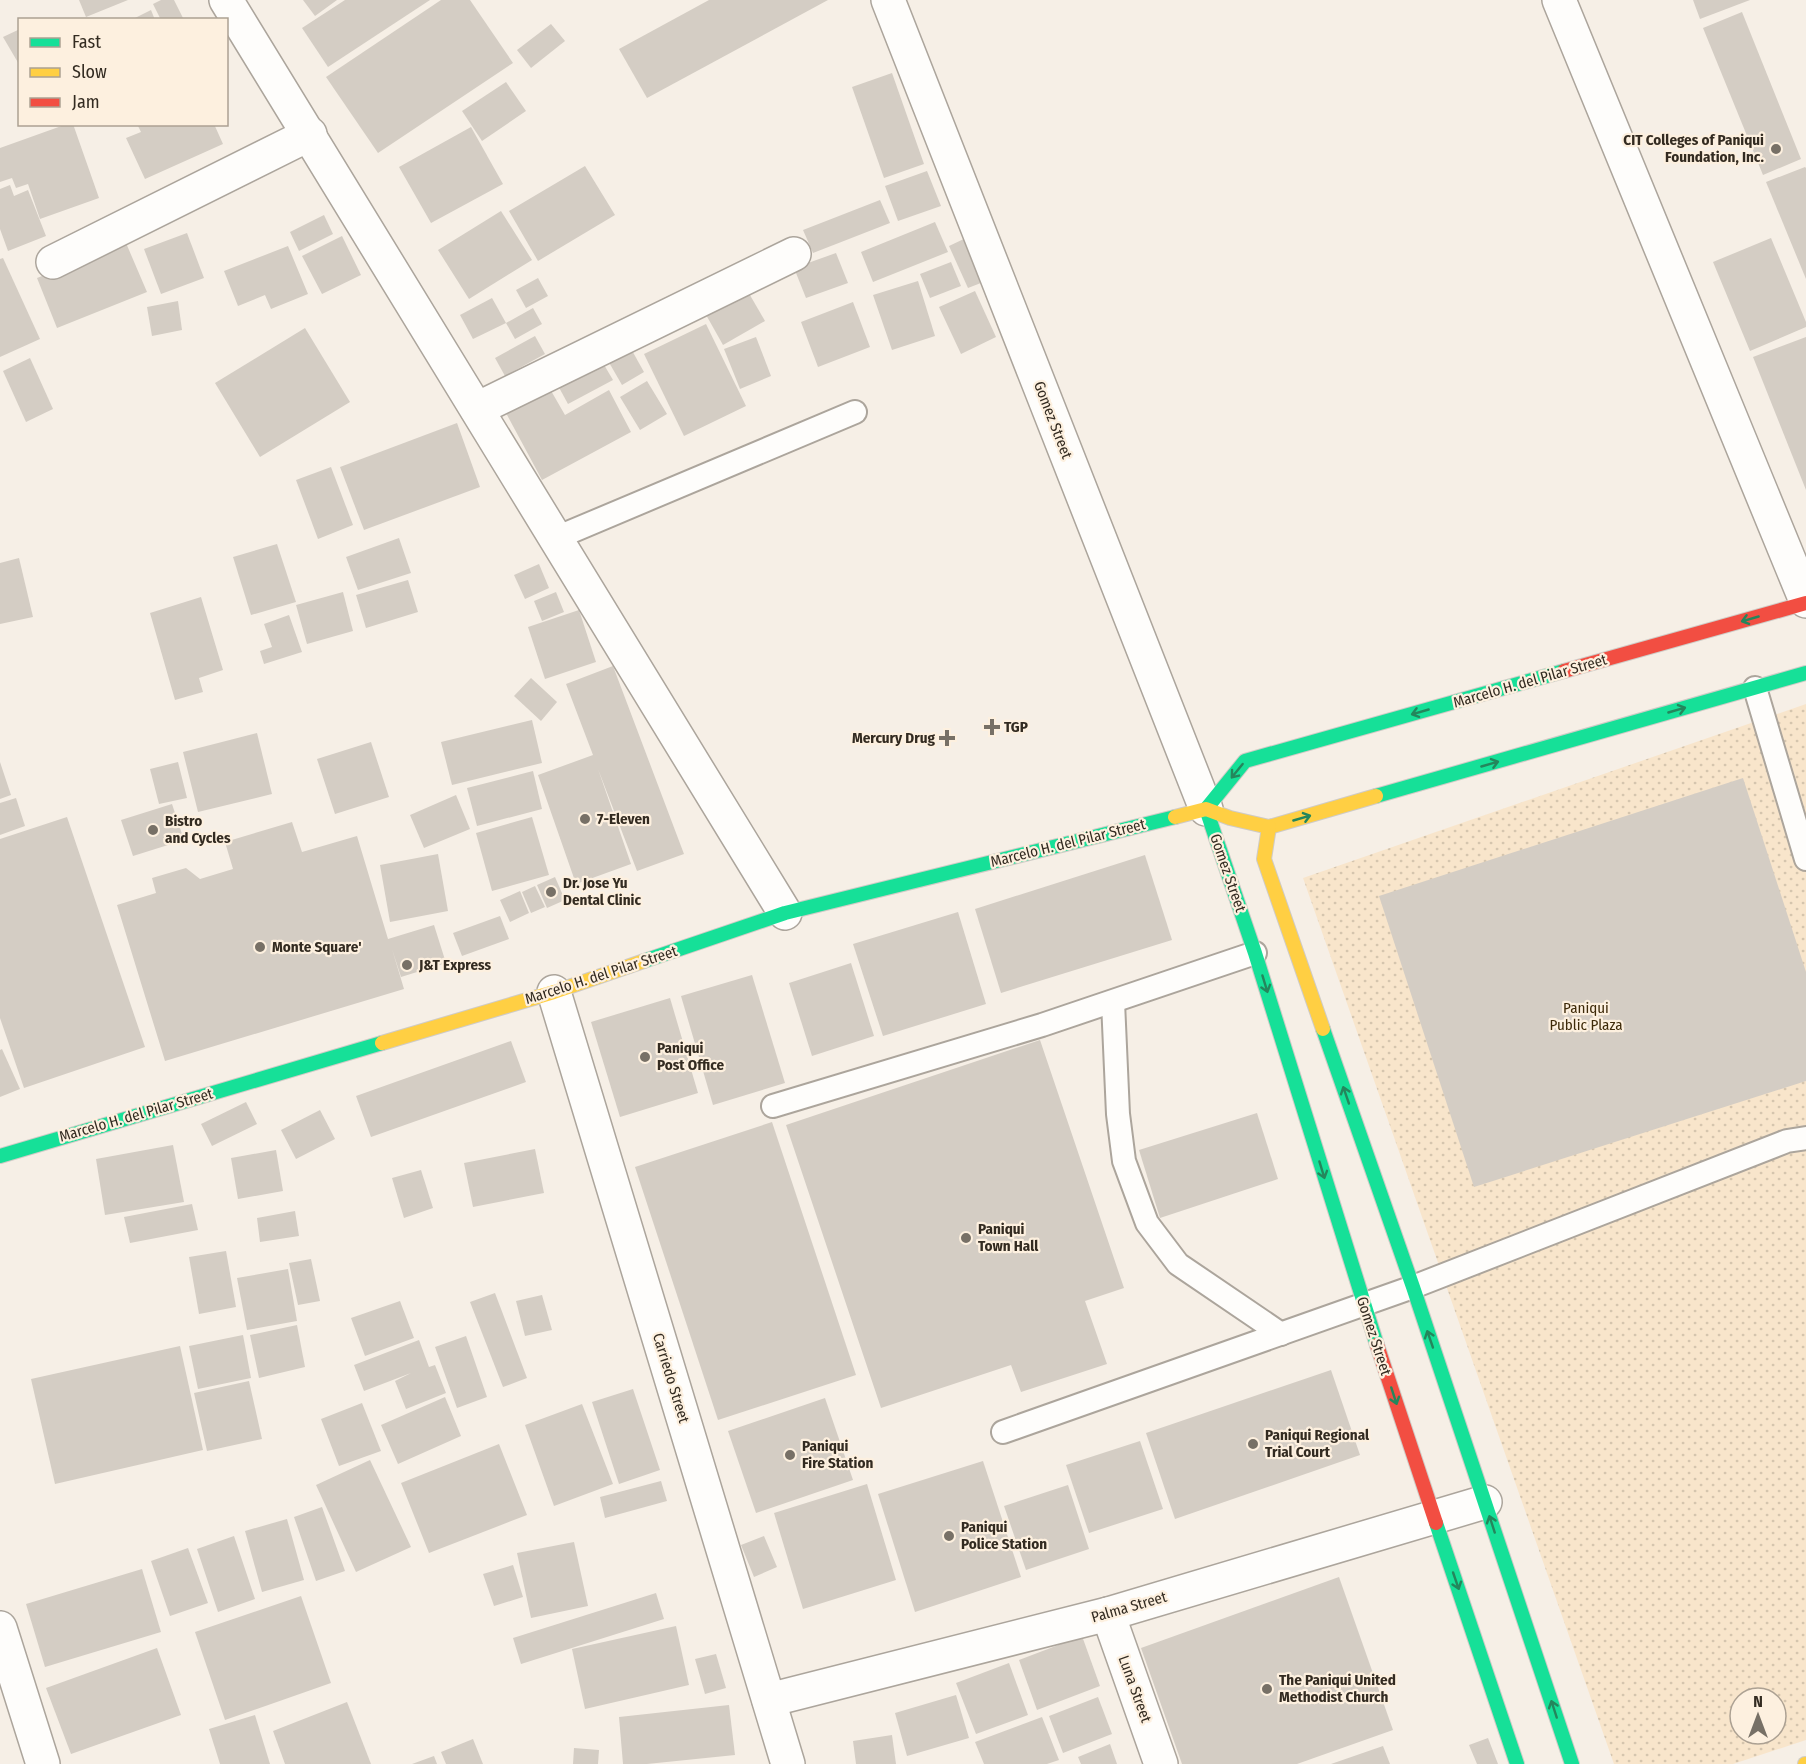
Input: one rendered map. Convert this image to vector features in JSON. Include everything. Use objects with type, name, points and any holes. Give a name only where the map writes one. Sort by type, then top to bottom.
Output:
[{"type":"main road","name":"Marcelo H. del Pilar Street","points":[[0,1156],[554,992],[785,913],[1206,809],[1245,761],[1806,602]]},
{"type":"main road","points":[[1206,809],[1230,818],[1269,827],[1806,674]]},
{"type":"main road","name":"Gomez Street","points":[[1206,809],[1255,953],[1363,1304],[1517,1764]]},
{"type":"main road","points":[[1269,827],[1264,859],[1413,1287],[1572,1764]]},
{"type":"street","points":[[226,0],[785,913]]},
{"type":"street","name":"Gomez Street","points":[[888,0],[1206,809]]},
{"type":"street","points":[[1559,0],[1806,602]]},
{"type":"street","points":[[53,262],[310,134]]},
{"type":"street","points":[[477,410],[794,254]]},
{"type":"street","name":"Carriedo Street","points":[[554,992],[788,1764]]},
{"type":"street","name":"Palma Street","points":[[769,1700],[1108,1614],[1485,1502]]},
{"type":"street","name":"Luna Street","points":[[1108,1614],[1161,1764]]},
{"type":"street","points":[[0,1628],[7,1675],[43,1764]]},
{"type":"lane","points":[[556,538],[855,412]]},
{"type":"lane","points":[[1755,688],[1806,860]]},
{"type":"lane","points":[[773,1106],[1113,1002],[1255,953]]},
{"type":"lane","points":[[1113,1002],[1118,1114],[1125,1161],[1147,1223],[1178,1264],[1281,1334]]},
{"type":"lane","points":[[1003,1432],[1413,1287],[1787,1141],[1806,1138]]},
{"type":"green space","name":"Paniqui Public Plaza","points":[[1806,704],[1806,1740],[1788,1746],[1788,1686],[1728,1686],[1728,1746],[1788,1746],[1733,1764],[1614,1764],[1303,878]]},
{"type":"building","points":[[79,0],[128,0],[86,17]]},
{"type":"building","points":[[161,0],[174,0],[183,18],[160,18],[153,4]]},
{"type":"building","points":[[303,0],[337,0],[315,16]]},
{"type":"building","points":[[345,0],[430,0],[328,67],[302,28]]},
{"type":"building","points":[[441,0],[470,0],[513,63],[378,153],[326,77]]},
{"type":"building","points":[[709,0],[828,0],[647,98],[619,49]]},
{"type":"building","points":[[1693,0],[1750,0],[1700,19]]},
{"type":"building","points":[[151,10],[154,18],[135,18]]},
{"type":"building","points":[[1742,12],[1801,159],[1763,175],[1703,28]]},
{"type":"building","points":[[551,24],[565,41],[531,68],[517,50]]},
{"type":"building","points":[[18,30],[18,63],[3,37]]},
{"type":"building","points":[[892,73],[924,164],[884,178],[852,87]]},
{"type":"building","points":[[506,82],[526,111],[482,141],[462,111]]},
{"type":"building","points":[[61,126],[74,126],[99,198],[40,219],[28,184],[16,188],[12,178],[0,182],[0,148]]},
{"type":"building","points":[[138,126],[215,126],[223,144],[145,179],[126,138],[141,132]]},
{"type":"building","points":[[471,127],[503,184],[431,223],[399,167]]},
{"type":"building","points":[[585,166],[615,215],[538,261],[509,211]]},
{"type":"building","points":[[1806,168],[1806,279],[1766,182]]},
{"type":"building","points":[[927,171],[941,206],[898,221],[885,186]]},
{"type":"building","points":[[10,185],[14,196],[28,190],[46,236],[8,251],[0,229],[0,189]]},
{"type":"building","points":[[880,200],[890,223],[813,253],[803,230]]},
{"type":"building","points":[[501,211],[532,260],[469,299],[438,250]]},
{"type":"building","points":[[324,215],[333,234],[299,251],[290,232]]},
{"type":"building","points":[[935,222],[948,252],[873,282],[861,252]]},
{"type":"building","points":[[187,233],[204,278],[161,294],[144,249]]},
{"type":"building","points":[[342,236],[361,275],[322,294],[302,256]]},
{"type":"building","points":[[968,237],[986,281],[968,288],[949,246]]},
{"type":"building","points":[[1771,238],[1806,322],[1806,327],[1750,351],[1713,262]]},
{"type":"building","points":[[126,243],[147,292],[57,328],[37,278]]},
{"type":"building","points":[[288,246],[308,294],[271,309],[265,295],[238,306],[224,271]]},
{"type":"building","points":[[836,253],[848,283],[806,298],[794,268]]},
{"type":"building","points":[[3,258],[40,339],[0,357],[0,259]]},
{"type":"building","points":[[951,262],[961,286],[930,298],[920,274]]},
{"type":"building","points":[[538,278],[548,296],[526,308],[516,290]]},
{"type":"building","points":[[918,281],[935,336],[892,350],[873,295]]},
{"type":"building","points":[[747,290],[765,321],[723,345],[705,313]]},
{"type":"building","points":[[975,291],[996,337],[961,354],[939,307]]},
{"type":"building","points":[[492,298],[506,323],[473,339],[460,315]]},
{"type":"building","points":[[178,301],[182,330],[152,336],[147,307]]},
{"type":"building","points":[[853,302],[870,347],[818,367],[801,322]]},
{"type":"building","points":[[533,308],[542,324],[515,339],[506,323]]},
{"type":"building","points":[[706,324],[746,406],[684,436],[644,354]]},
{"type":"building","points":[[305,328],[350,402],[260,457],[215,383]]},
{"type":"building","points":[[535,336],[545,354],[505,376],[495,358]]},
{"type":"building","points":[[756,337],[771,376],[740,389],[724,349]]},
{"type":"building","points":[[1806,337],[1806,490],[1753,357]]},
{"type":"building","points":[[630,347],[644,372],[622,385],[607,359]]},
{"type":"building","points":[[30,358],[53,409],[26,422],[3,371]]},
{"type":"building","points":[[600,358],[613,380],[568,404],[556,382]]},
{"type":"building","points":[[647,381],[667,414],[640,430],[620,397]]},
{"type":"building","points":[[550,389],[565,415],[609,390],[631,432],[542,480],[506,413]]},
{"type":"building","points":[[457,423],[480,487],[364,530],[340,467]]},
{"type":"building","points":[[331,467],[353,525],[318,539],[296,480]]},
{"type":"building","points":[[399,538],[411,573],[358,590],[346,557]]},
{"type":"building","points":[[277,544],[296,602],[251,615],[233,557]]},
{"type":"building","points":[[19,558],[33,617],[0,624],[0,563]]},
{"type":"building","points":[[539,564],[549,588],[525,599],[514,575]]},
{"type":"building","points":[[408,580],[418,612],[366,628],[356,595]]},
{"type":"building","points":[[343,592],[353,631],[307,644],[296,605]]},
{"type":"building","points":[[556,592],[564,612],[542,621],[534,601]]},
{"type":"building","points":[[201,597],[223,670],[199,678],[203,692],[175,700],[150,613]]},
{"type":"building","points":[[579,610],[596,662],[545,679],[528,627]]},
{"type":"building","points":[[289,615],[302,652],[264,664],[260,651],[272,647],[264,624]]},
{"type":"building","points":[[613,666],[684,854],[637,871],[598,769],[631,864],[576,884],[538,775],[593,755],[566,684]]},
{"type":"building","points":[[531,678],[557,702],[541,721],[514,696]]},
{"type":"building","points":[[532,720],[542,763],[452,785],[441,742]]},
{"type":"building","points":[[257,733],[272,794],[198,812],[183,752]]},
{"type":"building","points":[[371,742],[389,797],[335,814],[317,759]]},
{"type":"building","points":[[0,762],[11,795],[0,799]]},
{"type":"building","points":[[178,762],[187,798],[159,804],[150,769]]},
{"type":"building","points":[[533,771],[542,809],[477,826],[467,788]]},
{"type":"building","points":[[1743,778],[1806,972],[1806,1081],[1474,1187],[1379,896]]},
{"type":"building","points":[[456,795],[470,829],[424,848],[410,815]]},
{"type":"building","points":[[16,798],[25,826],[0,835],[0,803]]},
{"type":"building","name":"Bistro and Cycles","points":[[172,804],[184,840],[133,856],[121,820]]},
{"type":"building","points":[[67,817],[145,1047],[24,1088],[0,1018],[0,839]]},
{"type":"building","points":[[532,817],[549,875],[492,891],[476,833]]},
{"type":"building","name":"Monte Square'","points":[[292,822],[302,852],[357,836],[388,939],[434,925],[446,963],[401,977],[392,949],[404,989],[165,1061],[117,905],[156,893],[152,878],[186,868],[200,879],[233,869],[225,842]]},
{"type":"building","points":[[438,854],[448,911],[390,922],[380,865]]},
{"type":"building","points":[[1145,855],[1172,940],[1001,993],[975,909]]},
{"type":"building","name":"Dr. Jose Yu Dental Clinic","points":[[555,877],[565,900],[547,908],[537,885]]},
{"type":"building","points":[[535,886],[545,907],[531,913],[522,892]]},
{"type":"building","points":[[520,891],[529,913],[510,922],[500,900]]},
{"type":"building","points":[[958,912],[986,1004],[883,1036],[853,944]]},
{"type":"building","points":[[500,916],[509,939],[462,956],[453,933]]},
{"type":"building","points":[[851,963],[874,1036],[812,1056],[789,983]]},
{"type":"building","points":[[752,975],[785,1083],[713,1105],[681,996]]},
{"type":"building","name":"Paniqui Post Office","points":[[670,998],[698,1093],[620,1117],[591,1022]]},
{"type":"building","name":"Paniqui Town Hall","points":[[1040,1040],[1124,1288],[1085,1301],[1107,1364],[1021,1392],[1011,1365],[881,1408],[786,1125]]},
{"type":"building","points":[[511,1041],[526,1082],[371,1137],[356,1096]]},
{"type":"building","points":[[2,1049],[20,1089],[0,1097],[0,1050]]},
{"type":"building","points":[[246,1102],[257,1124],[212,1146],[201,1124]]},
{"type":"building","points":[[320,1110],[335,1139],[296,1159],[281,1130]]},
{"type":"building","points":[[1257,1113],[1278,1179],[1160,1218],[1139,1150]]},
{"type":"building","points":[[772,1122],[856,1375],[718,1420],[635,1167]]},
{"type":"building","points":[[173,1145],[184,1202],[105,1215],[96,1159]]},
{"type":"building","points":[[535,1149],[544,1193],[473,1207],[464,1163]]},
{"type":"building","points":[[276,1150],[283,1191],[238,1199],[231,1158]]},
{"type":"building","points":[[421,1170],[433,1208],[404,1218],[392,1178]]},
{"type":"building","points":[[192,1204],[198,1230],[130,1243],[124,1217]]},
{"type":"building","points":[[295,1211],[299,1236],[260,1242],[257,1218]]},
{"type":"building","points":[[226,1251],[236,1307],[199,1314],[189,1257]]},
{"type":"building","points":[[311,1259],[320,1301],[298,1305],[289,1263]]},
{"type":"building","points":[[288,1269],[297,1321],[247,1330],[237,1278]]},
{"type":"building","points":[[495,1293],[527,1378],[503,1387],[470,1302]]},
{"type":"building","points":[[542,1295],[552,1330],[525,1336],[516,1301]]},
{"type":"building","points":[[400,1301],[414,1338],[365,1356],[351,1318]]},
{"type":"building","points":[[297,1325],[305,1367],[259,1378],[250,1335]]},
{"type":"building","points":[[243,1335],[251,1378],[198,1389],[189,1346]]},
{"type":"building","points":[[466,1336],[487,1397],[457,1408],[435,1347]]},
{"type":"building","points":[[419,1340],[429,1367],[435,1365],[446,1393],[406,1409],[395,1381],[411,1373],[364,1391],[354,1365]]},
{"type":"building","points":[[180,1346],[203,1450],[55,1484],[31,1379]]},
{"type":"building","name":"Paniqui Regional Trial Court","points":[[1331,1370],[1360,1455],[1175,1519],[1146,1433]]},
{"type":"building","points":[[249,1381],[262,1439],[207,1451],[194,1393]]},
{"type":"building","points":[[633,1389],[660,1470],[619,1484],[592,1402]]},
{"type":"building","points":[[445,1397],[461,1436],[398,1464],[381,1425]]},
{"type":"building","name":"Paniqui Fire Station","points":[[825,1398],[853,1480],[756,1513],[728,1431]]},
{"type":"building","points":[[362,1403],[381,1451],[339,1466],[321,1419]]},
{"type":"building","points":[[582,1404],[613,1484],[554,1506],[525,1425]]},
{"type":"building","points":[[1140,1441],[1163,1509],[1089,1533],[1066,1465]]},
{"type":"building","points":[[499,1444],[527,1515],[429,1553],[401,1483]]},
{"type":"building","points":[[370,1460],[411,1547],[356,1572],[316,1485]]},
{"type":"building","name":"Paniqui Police Station","points":[[983,1461],[1021,1577],[915,1612],[878,1494]]},
{"type":"building","points":[[661,1481],[667,1501],[605,1518],[600,1497]]},
{"type":"building","points":[[867,1484],[896,1580],[803,1609],[774,1513]]},
{"type":"building","points":[[1068,1485],[1089,1549],[1026,1570],[1004,1506]]},
{"type":"building","points":[[322,1507],[345,1571],[316,1581],[294,1517]]},
{"type":"building","points":[[287,1519],[304,1580],[262,1592],[245,1531]]},
{"type":"building","points":[[234,1536],[255,1599],[218,1612],[197,1549]]},
{"type":"building","points":[[764,1536],[777,1567],[754,1577],[741,1545]]},
{"type":"building","points":[[574,1542],[588,1606],[531,1618],[517,1553]]},
{"type":"building","points":[[188,1548],[208,1603],[170,1616],[151,1561]]},
{"type":"building","points":[[513,1565],[523,1597],[494,1606],[483,1574]]},
{"type":"building","points":[[142,1569],[161,1632],[45,1667],[26,1604]]},
{"type":"building","name":"The Paniqui United Methodist Church","points":[[1339,1577],[1393,1730],[1297,1764],[1182,1764],[1141,1648]]},
{"type":"building","points":[[656,1593],[664,1619],[521,1664],[513,1638]]},
{"type":"building","points":[[301,1596],[331,1683],[225,1720],[195,1632]]},
{"type":"building","points":[[676,1626],[689,1685],[585,1709],[572,1649]]},
{"type":"building","points":[[1082,1636],[1100,1686],[1037,1710],[1019,1660]]},
{"type":"building","points":[[157,1648],[181,1715],[71,1754],[46,1688]]},
{"type":"building","points":[[716,1654],[726,1688],[705,1694],[695,1659]]},
{"type":"building","points":[[1009,1663],[1028,1715],[976,1734],[956,1683]]},
{"type":"building","points":[[956,1695],[969,1738],[907,1756],[895,1713]]},
{"type":"building","points":[[1098,1697],[1112,1734],[1063,1753],[1049,1716]]},
{"type":"building","points":[[347,1702],[371,1764],[285,1764],[273,1731]]},
{"type":"building","points":[[729,1705],[735,1755],[647,1764],[623,1764],[619,1717]]},
{"type":"building","points":[[255,1715],[270,1764],[220,1764],[209,1729]]},
{"type":"building","points":[[1042,1717],[1059,1760],[1047,1764],[984,1764],[975,1742]]},
{"type":"building","points":[[892,1735],[896,1764],[856,1764],[853,1741]]},
{"type":"building","points":[[1488,1738],[1498,1764],[1477,1764],[1469,1745]]},
{"type":"building","points":[[473,1739],[483,1764],[446,1764],[441,1752]]},
{"type":"building","points":[[1110,1744],[1117,1764],[1081,1764],[1078,1757]]},
{"type":"building","points":[[1383,1746],[1390,1764],[1331,1764]]},
{"type":"building","points":[[574,1748],[599,1750],[598,1764],[573,1764]]},
{"type":"building","points":[[434,1756],[437,1764],[412,1764]]},
{"type":"traffic: fast","points":[[1206,809],[1245,761],[1564,671]]},
{"type":"traffic: fast","points":[[1376,796],[1806,673]]},
{"type":"traffic: fast","points":[[1206,809],[1255,953],[1377,1345]]},
{"type":"traffic: fast","points":[[644,961],[785,913],[1175,817]]},
{"type":"traffic: fast","points":[[1323,1029],[1413,1287],[1572,1764]]},
{"type":"traffic: fast","points":[[0,1156],[382,1043]]},
{"type":"traffic: fast","points":[[1436,1523],[1517,1764]]},
{"type":"traffic: slow","points":[[1175,817],[1206,809],[1230,818],[1269,827],[1376,796]]},
{"type":"traffic: slow","points":[[1269,827],[1264,859],[1323,1029]]},
{"type":"traffic: slow","points":[[382,1043],[554,992],[644,961]]},
{"type":"traffic: jam","points":[[1564,671],[1806,603]]},
{"type":"traffic: jam","points":[[1377,1345],[1436,1523]]},
{"type":"place","name":"CIT Colleges of Paniqui Foundation, Inc.","points":[[1776,149]]},
{"type":"place","name":"TGP","points":[[992,727]]},
{"type":"place","name":"Mercury Drug","points":[[947,738]]},
{"type":"place","name":"7-Eleven","points":[[585,819]]},
{"type":"place","name":"Bistro and Cycles","points":[[153,830]]},
{"type":"place","name":"Dr. Jose Yu Dental Clinic","points":[[551,892]]},
{"type":"place","name":"Monte Square'","points":[[260,947]]},
{"type":"place","name":"J&T Express","points":[[407,965]]},
{"type":"place","name":"Paniqui Post Office","points":[[645,1057]]},
{"type":"place","name":"Paniqui Town Hall","points":[[966,1238]]},
{"type":"place","name":"Paniqui Regional Trial Court","points":[[1253,1444]]},
{"type":"place","name":"Paniqui Fire Station","points":[[790,1455]]},
{"type":"place","name":"Paniqui Police Station","points":[[949,1536]]},
{"type":"place","name":"The Paniqui United Methodist Church","points":[[1267,1689]]}]
